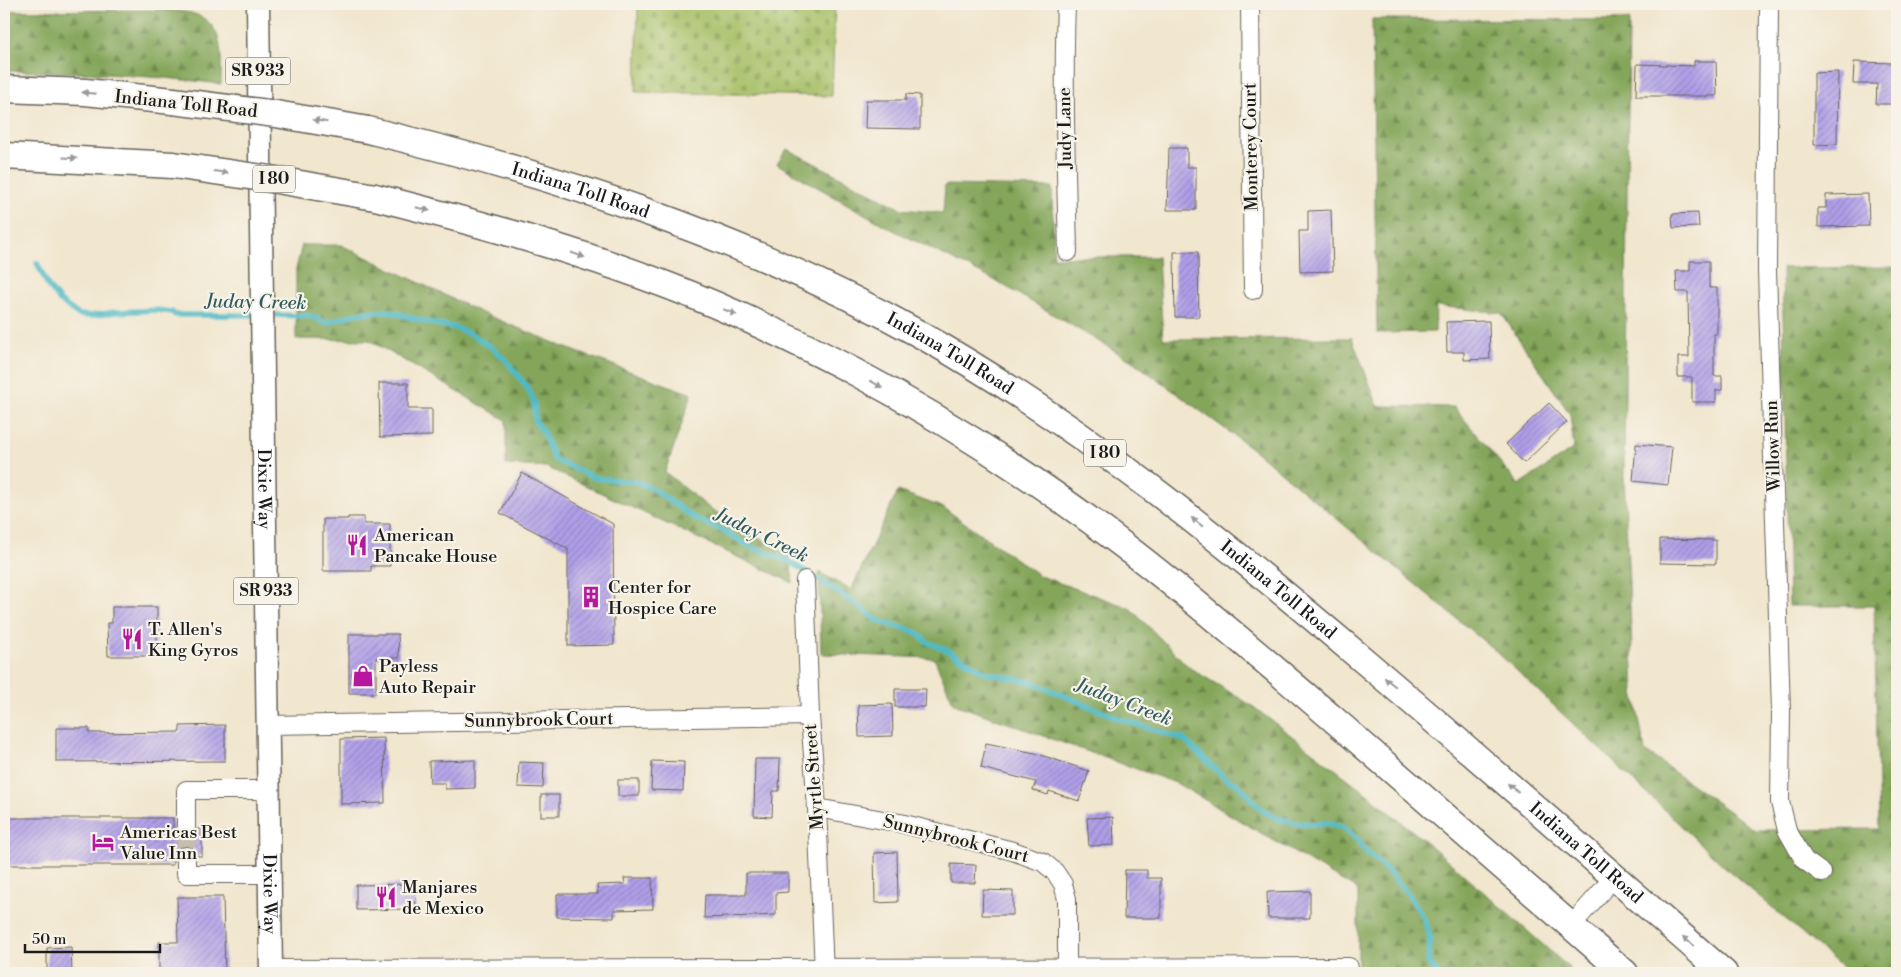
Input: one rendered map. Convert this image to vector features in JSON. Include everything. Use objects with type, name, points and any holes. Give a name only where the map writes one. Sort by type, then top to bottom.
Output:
[{"type":"highway","name":"Indiana Toll Road","points":[[4,89],[84,92],[276,114],[368,130],[459,152],[611,198],[723,241],[846,296],[920,334],[970,363],[1090,442],[1156,490],[1251,564],[1724,973]]},
{"type":"highway","name":"I 80","points":[[12,158],[173,165],[375,197],[548,244],[669,286],[752,322],[853,371],[967,437],[1082,515],[1134,553],[1223,625],[1624,973]]},
{"type":"main road","name":"Dixie Way","points":[[258,4],[271,971]]},
{"type":"street","name":"Judy Lane","points":[[1066,4],[1064,118],[1068,252]]},
{"type":"street","name":"Monterey Court","points":[[1250,4],[1253,290]]},
{"type":"street","name":"Willow Run","points":[[1769,4],[1767,270],[1781,711],[1780,802],[1787,830],[1804,860],[1822,873]]},
{"type":"street","name":"Myrtle Street","points":[[805,580],[810,716],[817,808],[824,970]]},
{"type":"street","name":"Sunnybrook Court","points":[[268,725],[810,716]]},
{"type":"street","points":[[186,829],[186,790],[269,790]]},
{"type":"street","name":"Sunnybrook Court","points":[[817,808],[900,823],[1013,851],[1042,862],[1055,872],[1063,884],[1067,899],[1067,967]]},
{"type":"street","points":[[186,856],[186,874],[270,874]]},
{"type":"street","points":[[1571,926],[1614,877]]},
{"type":"street","points":[[271,971],[1350,967]]},
{"type":"green space","points":[[638,4],[835,5],[832,96],[636,92]]},
{"type":"green space","points":[[164,10],[191,13],[202,17],[210,24],[216,32],[219,41],[221,84],[112,74],[4,71],[4,11]]},
{"type":"green space","points":[[1372,19],[1629,20],[1624,475],[1634,692],[1645,751],[1755,830],[1879,829],[1874,606],[1789,606],[1782,268],[1897,267],[1897,973],[1849,973],[1727,869],[1498,653],[1254,450],[1132,361],[998,282],[889,228],[777,164],[787,149],[902,209],[943,213],[945,185],[1052,187],[1054,257],[1158,257],[1163,339],[1352,338],[1378,406],[1454,407],[1519,485],[1574,448],[1570,414],[1501,313],[1436,306],[1435,332],[1377,333]]},
{"type":"green space","points":[[302,245],[341,245],[482,313],[569,349],[692,394],[665,472],[708,507],[790,556],[793,583],[546,467],[506,465],[506,420],[369,340],[296,339],[296,269]]},
{"type":"green space","points":[[898,491],[944,508],[1040,576],[1130,608],[1190,668],[1251,705],[1360,788],[1437,851],[1575,973],[1358,973],[1358,890],[1176,783],[954,704],[934,658],[821,654],[819,572],[851,590]]},
{"type":"building","points":[[1694,61],[1716,61],[1717,96],[1636,96],[1637,64],[1694,66]]},
{"type":"building","points":[[1854,62],[1896,63],[1896,104],[1876,104],[1877,84],[1853,84]]},
{"type":"building","points":[[1838,72],[1837,144],[1814,145],[1814,73]]},
{"type":"building","points":[[906,94],[920,95],[920,129],[865,128],[866,100],[906,100]]},
{"type":"building","points":[[1169,148],[1187,148],[1187,167],[1196,167],[1196,210],[1167,210]]},
{"type":"building","points":[[1868,194],[1869,226],[1818,227],[1818,208],[1826,208],[1826,195]]},
{"type":"building","points":[[1331,210],[1333,271],[1300,272],[1299,231],[1308,231],[1308,211]]},
{"type":"building","points":[[1698,213],[1699,227],[1673,228],[1672,214]]},
{"type":"building","points":[[1174,252],[1198,252],[1199,317],[1175,317]]},
{"type":"building","points":[[1690,261],[1709,261],[1709,288],[1717,288],[1717,334],[1714,334],[1714,376],[1722,376],[1722,390],[1716,390],[1716,402],[1692,402],[1692,377],[1678,377],[1678,357],[1689,357],[1688,292],[1677,292],[1676,271],[1690,271]]},
{"type":"building","points":[[1489,321],[1490,359],[1464,360],[1464,352],[1447,352],[1446,322]]},
{"type":"building","points":[[379,383],[408,383],[408,409],[432,409],[432,436],[380,437]]},
{"type":"building","points":[[1549,403],[1567,422],[1524,463],[1506,444]]},
{"type":"building","points":[[1636,444],[1672,447],[1668,485],[1633,481]]},
{"type":"building","name":"Center for Hospice Care","points":[[522,473],[613,524],[614,645],[568,646],[568,549],[500,513]]},
{"type":"building","name":"American Pancake House","points":[[348,517],[364,517],[364,524],[390,524],[390,566],[371,566],[371,571],[323,571],[323,519],[348,519]]},
{"type":"building","points":[[1660,539],[1716,540],[1716,564],[1660,563]]},
{"type":"building","name":"T. Allen's King Gyros","points":[[112,607],[157,607],[157,656],[108,656],[107,623],[112,623]]},
{"type":"building","name":"Payless Auto Repair","points":[[349,634],[398,634],[399,658],[376,658],[376,693],[349,693]]},
{"type":"building","points":[[895,689],[926,689],[925,707],[895,707]]},
{"type":"building","points":[[892,704],[893,736],[859,737],[858,705]]},
{"type":"building","points":[[225,725],[225,761],[56,762],[56,728],[89,728],[89,733],[180,732],[180,726]]},
{"type":"building","points":[[384,738],[385,803],[341,804],[341,739]]},
{"type":"building","points":[[986,743],[1035,753],[1089,771],[1079,801],[1049,791],[1048,795],[1033,790],[1036,782],[981,768]]},
{"type":"building","points":[[755,759],[780,759],[779,791],[773,791],[772,817],[754,816]]},
{"type":"building","points":[[475,760],[475,788],[445,789],[445,783],[430,783],[429,761]]},
{"type":"building","points":[[652,761],[684,762],[683,791],[651,790]]},
{"type":"building","points":[[519,762],[544,763],[543,788],[518,787]]},
{"type":"building","points":[[618,780],[639,780],[639,796],[618,796]]},
{"type":"building","points":[[541,795],[559,795],[559,816],[541,816]]},
{"type":"building","points":[[1113,817],[1114,845],[1089,846],[1087,818]]},
{"type":"building","name":"Americas Best Value Inn","points":[[4,818],[173,818],[173,829],[181,838],[191,838],[195,835],[197,829],[202,829],[202,856],[197,856],[192,847],[186,845],[180,847],[175,856],[173,856],[173,865],[4,865]]},
{"type":"building","points":[[897,852],[898,902],[875,903],[874,853]]},
{"type":"building","points":[[951,864],[976,865],[975,883],[951,883]]},
{"type":"building","points":[[1125,870],[1147,870],[1147,878],[1161,878],[1161,918],[1124,918]]},
{"type":"building","points":[[746,873],[788,873],[788,892],[776,893],[776,915],[704,918],[705,895],[746,895]]},
{"type":"building","points":[[624,878],[652,878],[653,909],[614,910],[614,918],[557,917],[557,894],[598,894],[597,885],[625,884]]},
{"type":"building","name":"Manjares de Mexico","points":[[415,884],[416,909],[356,910],[356,885]]},
{"type":"building","points":[[983,890],[1013,891],[1013,915],[982,915]]},
{"type":"building","points":[[1310,891],[1310,918],[1268,918],[1267,892]]},
{"type":"building","points":[[177,897],[223,897],[225,973],[159,973],[159,942],[178,942]]},
{"type":"building","points":[[71,947],[72,973],[47,973],[47,948]]},
{"type":"waterway","name":"Juday Creek","points":[[37,263],[48,286],[60,301],[79,315],[91,316],[115,312],[157,310],[172,312],[175,315],[257,315]]},
{"type":"waterway","name":"Juday Creek","points":[[267,315],[310,316],[327,323],[358,313],[389,311],[422,321],[456,328],[473,335],[506,360],[529,390],[534,402],[535,421],[543,432],[554,459],[595,478],[638,482],[653,489],[694,518],[722,530],[751,547],[789,561],[856,604],[876,620],[916,632],[927,642],[945,649],[987,673],[1031,682],[1120,719],[1183,739],[1226,779],[1237,784],[1262,810],[1277,818],[1295,823],[1328,823],[1343,827],[1358,840],[1366,852],[1386,869],[1410,896],[1423,917],[1430,937],[1428,962],[1437,973]]},
{"type":"tunnel","points":[[186,829],[186,856]]},
{"type":"place","name":"American Pancake House","points":[[357,545]]},
{"type":"place","name":"Center for Hospice Care","points":[[591,597]]},
{"type":"place","name":"T. Allen's King Gyros","points":[[132,639]]},
{"type":"place","name":"Payless Auto Repair","points":[[363,676]]},
{"type":"place","name":"Americas Best Value Inn","points":[[103,842]]},
{"type":"place","name":"Manjares de Mexico","points":[[386,897]]}]
